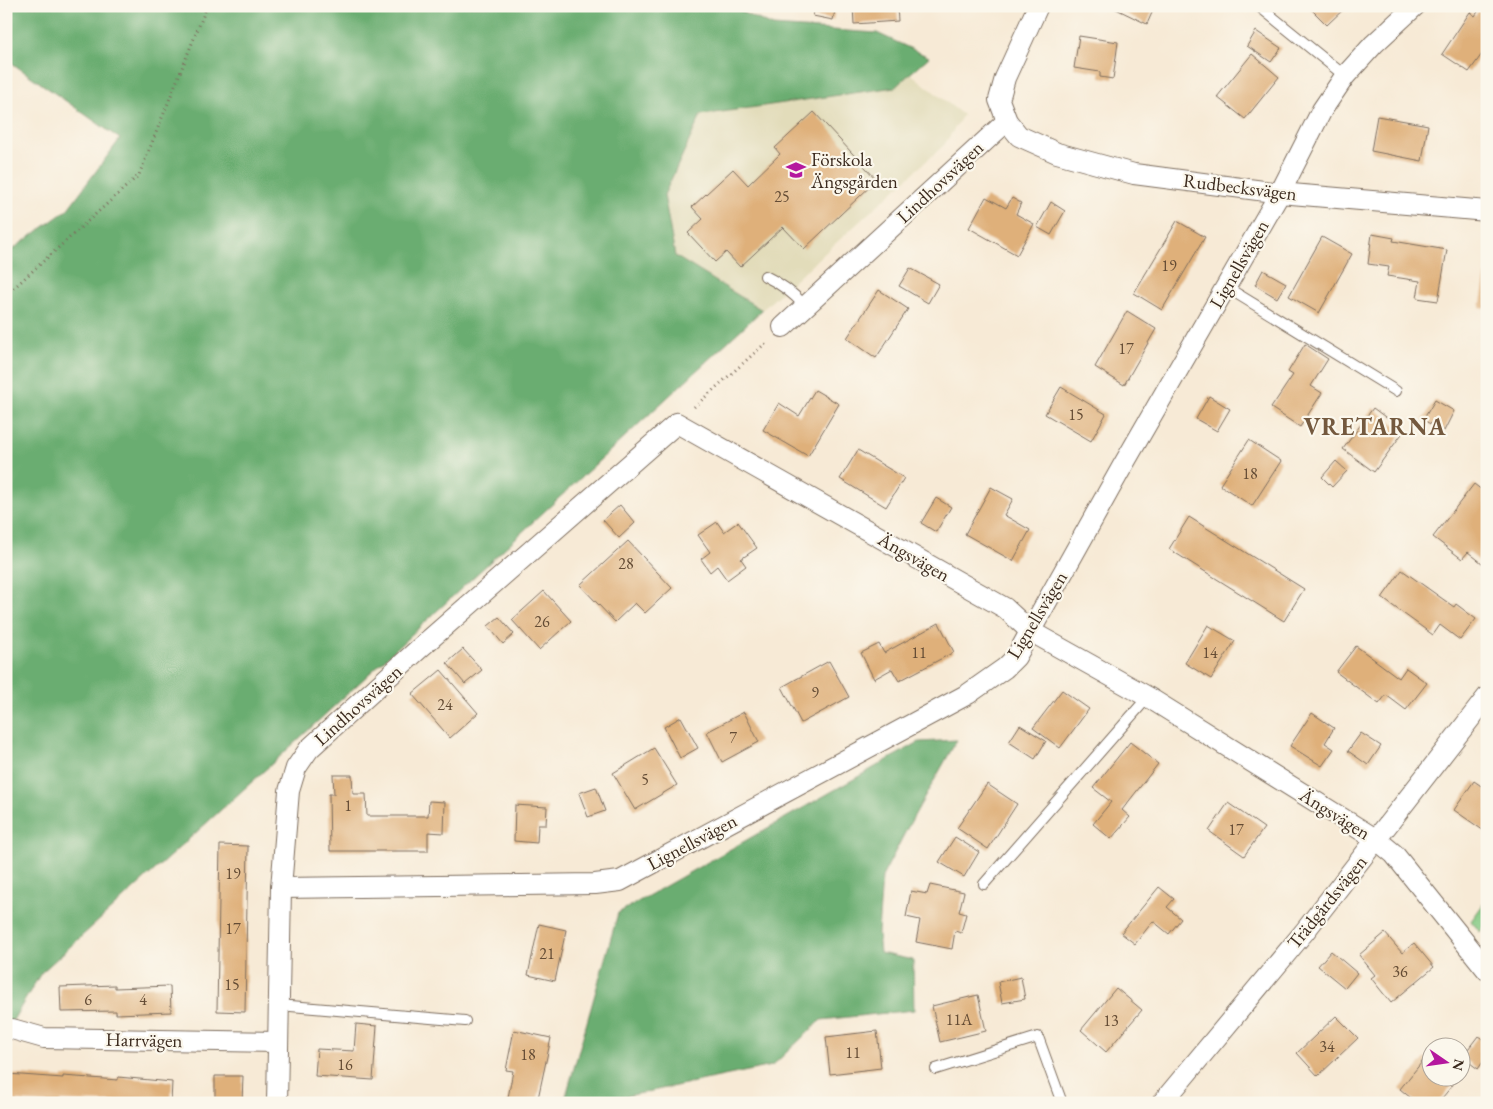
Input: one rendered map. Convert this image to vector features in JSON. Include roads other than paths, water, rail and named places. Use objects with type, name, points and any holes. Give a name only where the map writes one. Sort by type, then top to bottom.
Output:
[{"type":"street","points":[[1007,121],[999,100],[1003,85],[1038,6]]},
{"type":"street","name":"Lignellsvägen","points":[[281,888],[603,884],[620,881],[968,694],[1005,668],[1016,657],[1280,193],[1322,110],[1345,76],[1374,44],[1416,6]]},
{"type":"street","name":"Rudbecksvägen","points":[[1007,121],[1019,136],[1057,153],[1134,174],[1280,193],[1487,211]]},
{"type":"street","name":"Lindhovsvägen","points":[[783,327],[1007,121]]},
{"type":"street","name":"Lindhovsvägen","points":[[278,1103],[281,888],[289,791],[296,768],[309,749],[428,641],[676,423]]},
{"type":"street","name":"Ängsvägen","points":[[676,423],[1005,608],[1030,631],[1148,697],[1377,840],[1394,854],[1487,970]]},
{"type":"street","name":"Trädgårdsvägen","points":[[1162,1103],[1305,931],[1487,697]]},
{"type":"street","name":"Harrvägen","points":[[12,1029],[44,1038],[278,1042]]},
{"type":"lane","points":[[1260,7],[1345,76]]},
{"type":"lane","points":[[766,276],[793,293],[806,306]]},
{"type":"lane","points":[[1226,287],[1396,390]]},
{"type":"lane","points":[[984,884],[1148,697]]},
{"type":"lane","points":[[280,1005],[464,1021]]},
{"type":"lane","points":[[936,1069],[1038,1037],[1062,1103]]},
{"type":"place","name":"Förskola Ängsgården","points":[[796,170]]},
{"type":"district","name":"VRETARNA","points":[[1375,426]]}]
